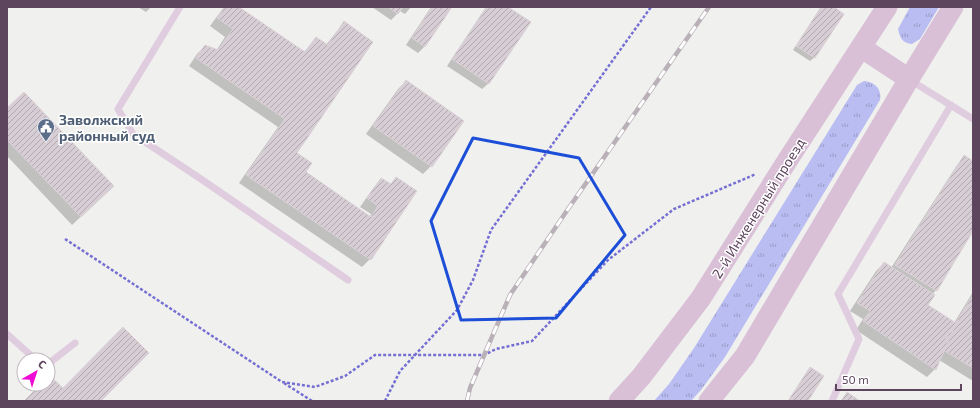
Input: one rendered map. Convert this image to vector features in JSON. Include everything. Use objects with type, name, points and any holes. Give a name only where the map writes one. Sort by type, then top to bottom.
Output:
[{"type":"main road","name":"2-й Инженерный проезд","points":[[619,401],[641,377],[701,298],[787,161],[862,48],[887,7]]},
{"type":"main road","points":[[709,401],[745,356],[953,7]]},
{"type":"main road","points":[[862,48],[909,79]]},
{"type":"lane","points":[[180,7],[118,109],[133,134],[348,280]]},
{"type":"lane","points":[[909,79],[973,119]]},
{"type":"lane","points":[[832,401],[859,339],[838,294],[951,105]]},
{"type":"lane","points":[[7,334],[27,352]]},
{"type":"lane","points":[[56,358],[75,343]]},
{"type":"path","points":[[385,401],[400,371],[457,310],[473,280],[491,230],[651,7]]},
{"type":"path","points":[[282,382],[315,387],[345,376],[375,355],[484,355],[496,350],[532,341],[608,260],[674,209],[759,173]]},
{"type":"path","points":[[65,239],[312,401]]},
{"type":"highlighted area","points":[[473,138],[579,158],[625,235],[556,318],[461,320],[431,221]]},
{"type":"green space","points":[[910,7],[939,7],[920,39],[912,44],[902,40],[898,29]]},
{"type":"green space","points":[[864,81],[871,83],[879,89],[880,100],[725,357],[691,401],[654,401],[669,384],[694,348],[857,85]]},
{"type":"building","points":[[225,7],[239,7],[305,52],[316,37],[328,45],[344,21],[373,42],[297,153],[312,163],[306,172],[371,217],[378,206],[367,198],[381,178],[391,184],[396,177],[417,191],[371,260],[246,175],[285,119],[196,58],[205,45],[218,50],[233,29],[217,18]]},
{"type":"building","points":[[388,7],[403,7],[398,14]]},
{"type":"building","points":[[432,7],[452,7],[425,47],[412,38]]},
{"type":"building","points":[[487,7],[508,7],[531,22],[489,84],[452,59]]},
{"type":"building","points":[[821,7],[834,7],[844,14],[815,58],[796,46]]},
{"type":"building","points":[[406,80],[464,121],[432,167],[373,126]]},
{"type":"building","points":[[24,92],[114,186],[81,217],[7,140],[7,108]]},
{"type":"building","points":[[964,155],[973,161],[973,231],[937,291],[895,265]]},
{"type":"building","points":[[884,262],[935,295],[928,305],[956,323],[936,370],[863,321],[870,311],[857,303]]},
{"type":"building","points":[[973,295],[973,368],[940,348]]},
{"type":"building","points":[[123,327],[149,353],[101,401],[24,401],[33,392],[56,392],[56,382],[63,388]]},
{"type":"building","points":[[810,367],[824,376],[808,401],[788,401]]},
{"type":"building","points":[[847,392],[860,401],[841,401]]},
{"type":"railway","points":[[467,401],[470,388],[510,295],[709,7]]},
{"type":"place","name":"Заволжский районный суд","points":[[46,142]]}]
